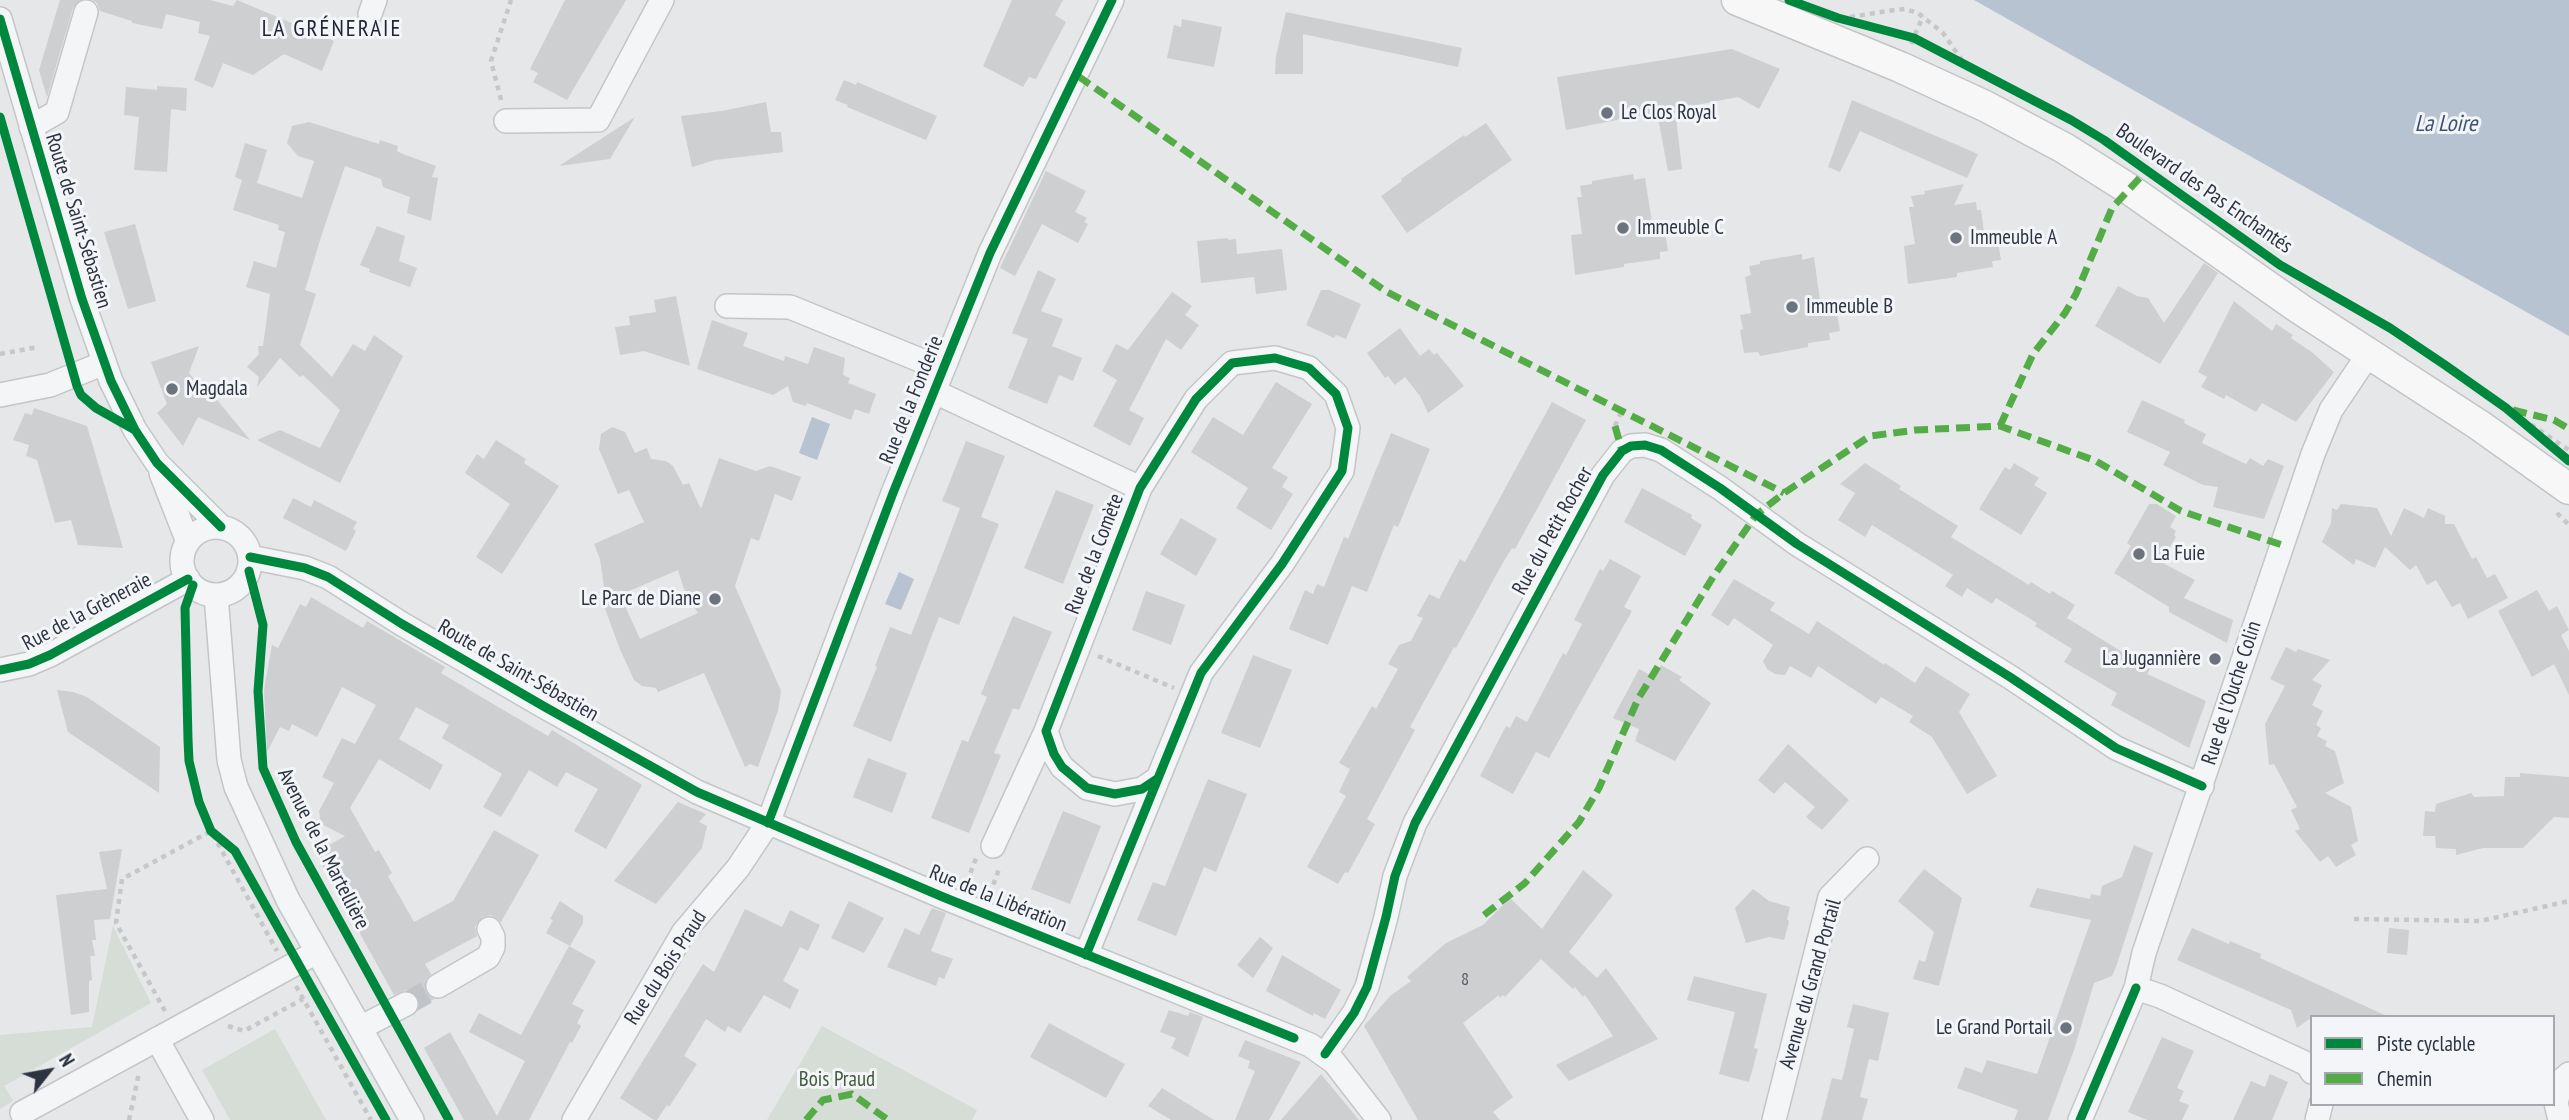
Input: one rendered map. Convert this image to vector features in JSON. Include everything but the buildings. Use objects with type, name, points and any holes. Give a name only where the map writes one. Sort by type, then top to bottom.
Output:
[{"type":"main road","name":"Boulevard des Pas Enchantés","points":[[1737,0],[1900,67],[1984,106],[2064,148],[2129,189],[2289,301],[2479,425],[2561,499]]},
{"type":"street","points":[[506,121],[598,120],[662,0]]},
{"type":"street","name":"Rue de la Fonderie","points":[[768,823],[942,369],[1019,189],[1078,76],[1112,0]]},
{"type":"street","points":[[31,127],[57,112],[86,12]]},
{"type":"street","name":"Route de Saint-Sébastien","points":[[0,19],[82,299],[104,363],[127,414],[157,463],[188,542]]},
{"type":"street","points":[[727,306],[790,307],[942,369]]},
{"type":"street","name":"Rue de l'Ouche Colin","points":[[2080,1120],[2136,988],[2144,953],[2313,454],[2331,410],[2370,352]]},
{"type":"street","name":"Rue de la Comète","points":[[993,846],[1046,731],[1140,488],[1196,399],[1232,363],[1275,358],[1309,368],[1336,394],[1348,428],[1342,471],[1282,564],[1200,673],[1086,954]]},
{"type":"street","points":[[0,396],[50,385],[104,363]]},
{"type":"street","name":"Rue de la Comète","points":[[933,391],[1140,488]]},
{"type":"street","name":"Rue du Petit Rocher","points":[[1325,1054],[1354,1013],[1367,988],[1387,917],[1395,876],[1415,823],[1603,475],[1622,451],[1631,446],[1645,445],[1661,450],[1720,488],[1797,544],[2010,677],[2116,748],[2202,786]]},
{"type":"street","name":"Route de Saint-Sébastien","points":[[157,463],[221,527]]},
{"type":"street","points":[[221,527],[239,536],[250,557],[248,571],[240,585],[229,592],[216,594],[199,590],[188,579],[182,563],[188,542],[200,531],[221,527]]},
{"type":"street","name":"Route de Saint-Sébastien","points":[[250,557],[305,568],[328,577],[402,624],[625,752],[697,792],[768,823]]},
{"type":"street","name":"Rue de la Grèneraie","points":[[0,670],[29,664],[50,655],[188,579]]},
{"type":"street","points":[[216,594],[229,760],[236,787],[288,900],[412,1120]]},
{"type":"street","points":[[1046,731],[1062,767],[1087,788],[1115,794],[1142,789],[1157,779]]},
{"type":"street","name":"Rue de la Libération","points":[[768,823],[1302,1042],[1325,1054],[1342,1071],[1379,1120]]},
{"type":"street","name":"Rue du Bois Praud","points":[[574,1120],[683,933],[745,859],[768,823]]},
{"type":"street","name":"Avenue du Grand Portail","points":[[1774,1120],[1830,897],[1867,859]]},
{"type":"street","points":[[438,986],[488,957],[493,947],[493,937],[489,929]]},
{"type":"street","points":[[22,1113],[166,1041],[317,952]]},
{"type":"street","points":[[2136,988],[2160,996],[2307,1063],[2310,1068]]},
{"type":"street","points":[[360,1028],[406,1004]]},
{"type":"street","points":[[166,1041],[202,1120]]},
{"type":"street","points":[[2560,1120],[2556,1103],[2563,1080],[2569,1074]]},
{"type":"path","points":[[506,121],[491,61],[511,0]]},
{"type":"path","points":[[1838,18],[1859,18],[1905,9],[1923,16],[1943,33],[1966,66]]},
{"type":"path","points":[[1914,38],[1923,16]]},
{"type":"path","points":[[1838,18],[1870,26]]},
{"type":"path","points":[[1903,35],[1924,44]]},
{"type":"path","points":[[1945,55],[1979,72]]},
{"type":"path","points":[[0,354],[38,347]]},
{"type":"path","points":[[2495,401],[2569,450]]},
{"type":"path","points":[[2506,408],[2569,461]]},
{"type":"path","points":[[1615,426],[1622,410]]},
{"type":"path","points":[[2561,499],[2569,525]]},
{"type":"path","points":[[1078,647],[1191,695]]},
{"type":"path","points":[[130,1120],[140,1070],[166,1041],[116,923],[122,879],[209,826],[235,851]]},
{"type":"path","points":[[960,903],[981,845],[993,846],[1004,855],[984,912]]},
{"type":"path","points":[[2354,919],[2480,921],[2569,901]]},
{"type":"path","points":[[221,1024],[244,1031],[303,999]]},
{"type":"green space","points":[[113,926],[151,1003],[4,1086],[13,1101],[0,1109],[0,1035],[92,1027]]},
{"type":"green space","name":"Bois Praud","points":[[822,1026],[977,1110],[972,1120],[767,1120]]},
{"type":"green space","points":[[275,1029],[326,1120],[230,1120],[202,1070]]},
{"type":"water","name":"La Loire","points":[[1974,0],[2569,0],[2569,336],[2418,251]]},
{"type":"water","points":[[812,417],[830,424],[817,460],[799,453]]},
{"type":"water","points":[[899,572],[914,579],[901,610],[885,604]]},
{"type":"tunnel","points":[[406,1004],[438,986]]},
{"type":"marked path","points":[[1078,76],[1387,292],[1784,493]]},
{"type":"marked path","points":[[2000,426],[2033,354],[2065,313],[2076,294],[2112,208],[2147,170]]},
{"type":"marked path","points":[[2513,410],[2554,420],[2569,429]]},
{"type":"marked path","points":[[1615,426],[1622,451]]},
{"type":"marked path","points":[[1484,915],[1525,883],[1579,822],[1599,788],[1638,699],[1713,577],[1756,515],[1784,493],[1870,436],[1916,430],[2000,426],[2096,461],[2181,511],[2282,545]]},
{"type":"marked path","points":[[806,1120],[823,1100],[852,1094],[888,1120]]},
{"type":"cycle path","points":[[768,823],[893,493],[990,253],[1112,0]]},
{"type":"cycle path","points":[[1789,0],[1838,18],[1914,38],[2071,120],[2104,140],[2280,265],[2390,328],[2445,365],[2506,408],[2569,461]]},
{"type":"cycle path","points":[[0,19],[82,299],[111,381],[135,430],[157,463],[221,527]]},
{"type":"cycle path","points":[[0,117],[77,386],[81,395],[96,408],[135,430]]},
{"type":"cycle path","points":[[1086,955],[1201,673],[1282,564],[1342,471],[1348,428],[1336,394],[1309,368],[1275,358],[1232,363],[1196,399],[1140,488],[1046,731],[1062,767],[1087,788],[1115,794],[1142,789],[1157,779]]},
{"type":"cycle path","points":[[1325,1054],[1354,1013],[1367,987],[1395,876],[1415,823],[1603,475],[1622,451],[1631,446],[1645,445],[1661,450],[1720,488],[1797,544],[2010,677],[2116,748],[2202,786]]},
{"type":"cycle path","points":[[250,557],[305,568],[328,577],[402,624],[697,792],[943,897],[1294,1038]]},
{"type":"cycle path","name":"Avenue de la Martellière","points":[[249,571],[263,625],[258,691],[263,768],[296,842],[449,1120]]},
{"type":"cycle path","points":[[0,670],[29,664],[50,655],[188,579]]},
{"type":"cycle path","points":[[193,585],[185,608],[188,740],[189,761],[199,802],[211,831],[235,851],[386,1120]]},
{"type":"cycle path","points":[[2080,1120],[2136,988]]},
{"type":"place","name":"Le Clos Royal","points":[[1607,113]]},
{"type":"place","name":"Immeuble C","points":[[1623,228]]},
{"type":"place","name":"Immeuble A","points":[[1956,238]]},
{"type":"place","name":"Immeuble B","points":[[1792,307]]},
{"type":"place","name":"Magdala","points":[[172,389]]},
{"type":"place","name":"La Fuie","points":[[2139,554]]},
{"type":"place","name":"Le Parc de Diane","points":[[715,599]]},
{"type":"place","name":"La Jugannière","points":[[2215,659]]},
{"type":"place","name":"Le Grand Portail","points":[[2066,1028]]},
{"type":"district","name":"LA GRÉNERAIE","points":[[332,29]]}]
